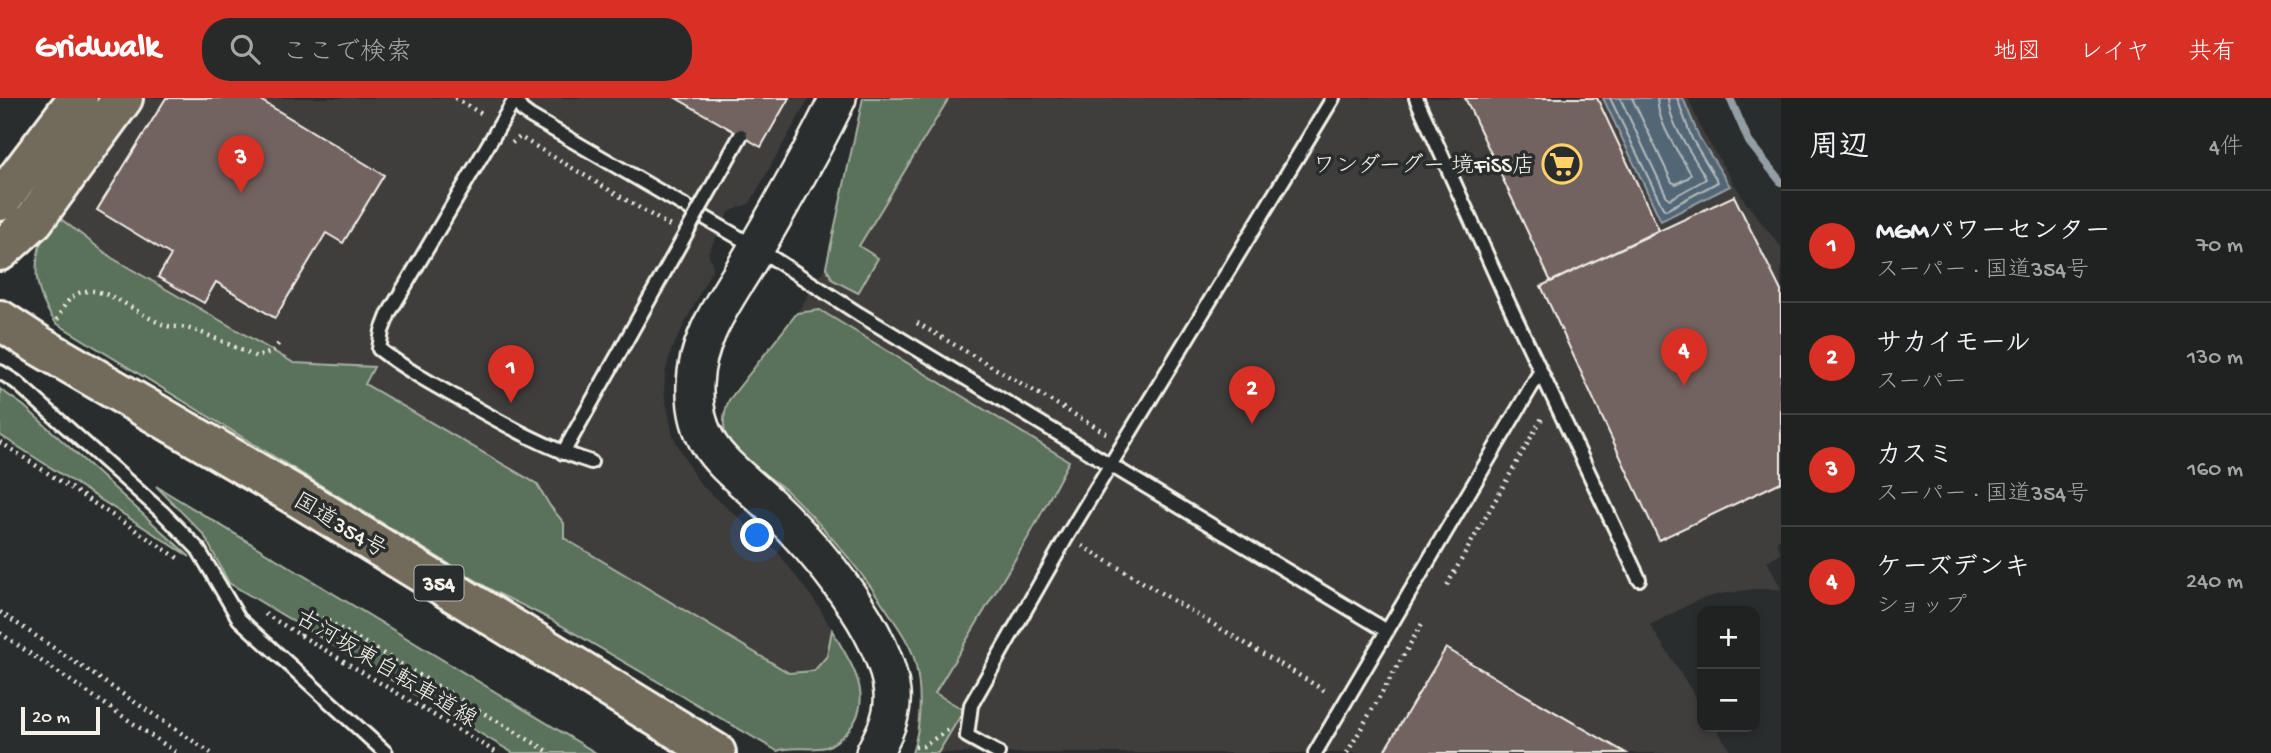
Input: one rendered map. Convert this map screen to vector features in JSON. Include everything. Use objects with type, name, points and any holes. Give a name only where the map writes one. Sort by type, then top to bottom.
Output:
[{"type":"highway","points":[[0,201],[78,98]]},
{"type":"highway","points":[[0,251],[34,219],[123,98]]},
{"type":"highway","name":"国道354号","points":[[0,320],[298,497],[716,753]]},
{"type":"street","points":[[838,98],[757,248],[708,329],[699,352],[695,385],[697,416],[711,450],[727,469],[770,505],[817,557],[868,624],[886,667],[892,694],[889,723],[874,753]]},
{"type":"lane","points":[[998,753],[967,736],[971,705],[1111,465],[1333,98]]},
{"type":"lane","points":[[1416,98],[1540,372],[1639,579]]},
{"type":"lane","points":[[591,462],[563,453],[518,431],[419,376],[379,349],[389,313],[514,100],[530,116],[757,248],[859,314],[1387,631]]},
{"type":"lane","points":[[563,453],[741,135]]},
{"type":"lane","points":[[0,372],[16,382],[163,513],[198,549],[239,619],[386,753]]},
{"type":"lane","points":[[1315,753],[1540,372]]},
{"type":"path","points":[[455,98],[486,117]]},
{"type":"path","points":[[507,153],[513,142],[520,137],[674,229]]},
{"type":"path","points":[[56,323],[64,304],[71,298],[91,290],[103,292],[166,326],[187,328],[257,357],[272,352],[280,342]]},
{"type":"path","points":[[907,318],[1107,435],[1113,425]]},
{"type":"path","points":[[1447,585],[1543,416]]},
{"type":"path","points":[[0,442],[183,562]]},
{"type":"path","points":[[1078,544],[1327,692]]},
{"type":"path","name":"古河坂東自転車道線","points":[[259,610],[497,753]]},
{"type":"path","points":[[0,612],[211,753]]},
{"type":"path","points":[[301,636],[312,614],[328,621],[551,753]]},
{"type":"path","points":[[1347,753],[1424,620]]},
{"type":"path","points":[[0,633],[177,753]]},
{"type":"path","points":[[915,747],[923,746],[948,730]]},
{"type":"shaded area","points":[[137,98],[809,98],[750,203],[729,212],[708,253],[713,267],[671,351],[665,373],[664,392],[673,436],[701,485],[777,551],[819,607],[853,668],[860,688],[860,713],[564,537],[294,363],[112,258],[53,213]]},
{"type":"shaded area","points":[[863,98],[1688,98],[1703,133],[1746,203],[1781,247],[1781,538],[1776,541],[1781,553],[1767,561],[1781,589],[1753,589],[1716,595],[1698,600],[1650,625],[1697,699],[1697,732],[1718,732],[1732,753],[928,753],[915,745],[920,689],[914,656],[905,638],[869,582],[814,518],[787,491],[734,450],[725,432],[723,416],[729,400],[797,313],[826,267]]},
{"type":"green space","points":[[863,98],[949,98],[859,246],[878,258],[858,293],[833,280],[826,267]]},
{"type":"green space","points":[[53,213],[112,258],[294,363],[374,367],[365,384],[537,484],[564,523],[564,538],[789,673],[814,671],[827,656],[832,630],[858,680],[860,706],[848,731],[829,746],[777,751],[550,619],[495,592],[56,323],[41,295],[36,269],[41,242]]},
{"type":"green space","points":[[820,310],[1069,461],[1032,531],[935,693],[964,710],[938,753],[912,753],[920,706],[917,669],[912,652],[891,616],[856,568],[817,522],[783,487],[740,456],[730,444],[725,432],[724,419],[729,400],[797,313]]},
{"type":"green space","points":[[0,389],[24,406],[190,557],[0,435]]},
{"type":"green space","points":[[156,486],[596,753],[513,753],[229,583],[204,535]]},
{"type":"water","points":[[1603,98],[1683,98],[1699,137],[1730,186],[1661,221]]},
{"type":"building","points":[[166,98],[257,98],[384,175],[343,243],[326,233],[275,318],[216,282],[204,303],[158,277],[171,255],[97,210]]},
{"type":"building","points":[[676,98],[789,98],[761,147]]},
{"type":"building","name":"ワンダーグー 境FiSS店","points":[[1465,98],[1597,98],[1659,230],[1551,282]]},
{"type":"building","points":[[1734,196],[1781,291],[1781,482],[1659,540],[1541,286]]},
{"type":"building","points":[[1446,648],[1499,680],[1626,753],[1383,753]]},
{"type":"waterway","points":[[1730,98],[1749,142],[1781,182]]},
{"type":"place","name":"ワンダーグー 境FiSS店","points":[[1562,164]]},
{"type":"place","name":"カスミ","points":[[241,193]]},
{"type":"place","name":"ケーズデンキ","points":[[1684,386]]},
{"type":"place","name":"MGMパワーセンター","points":[[511,403]]},
{"type":"place","name":"サカイモール","points":[[1252,424]]}]
